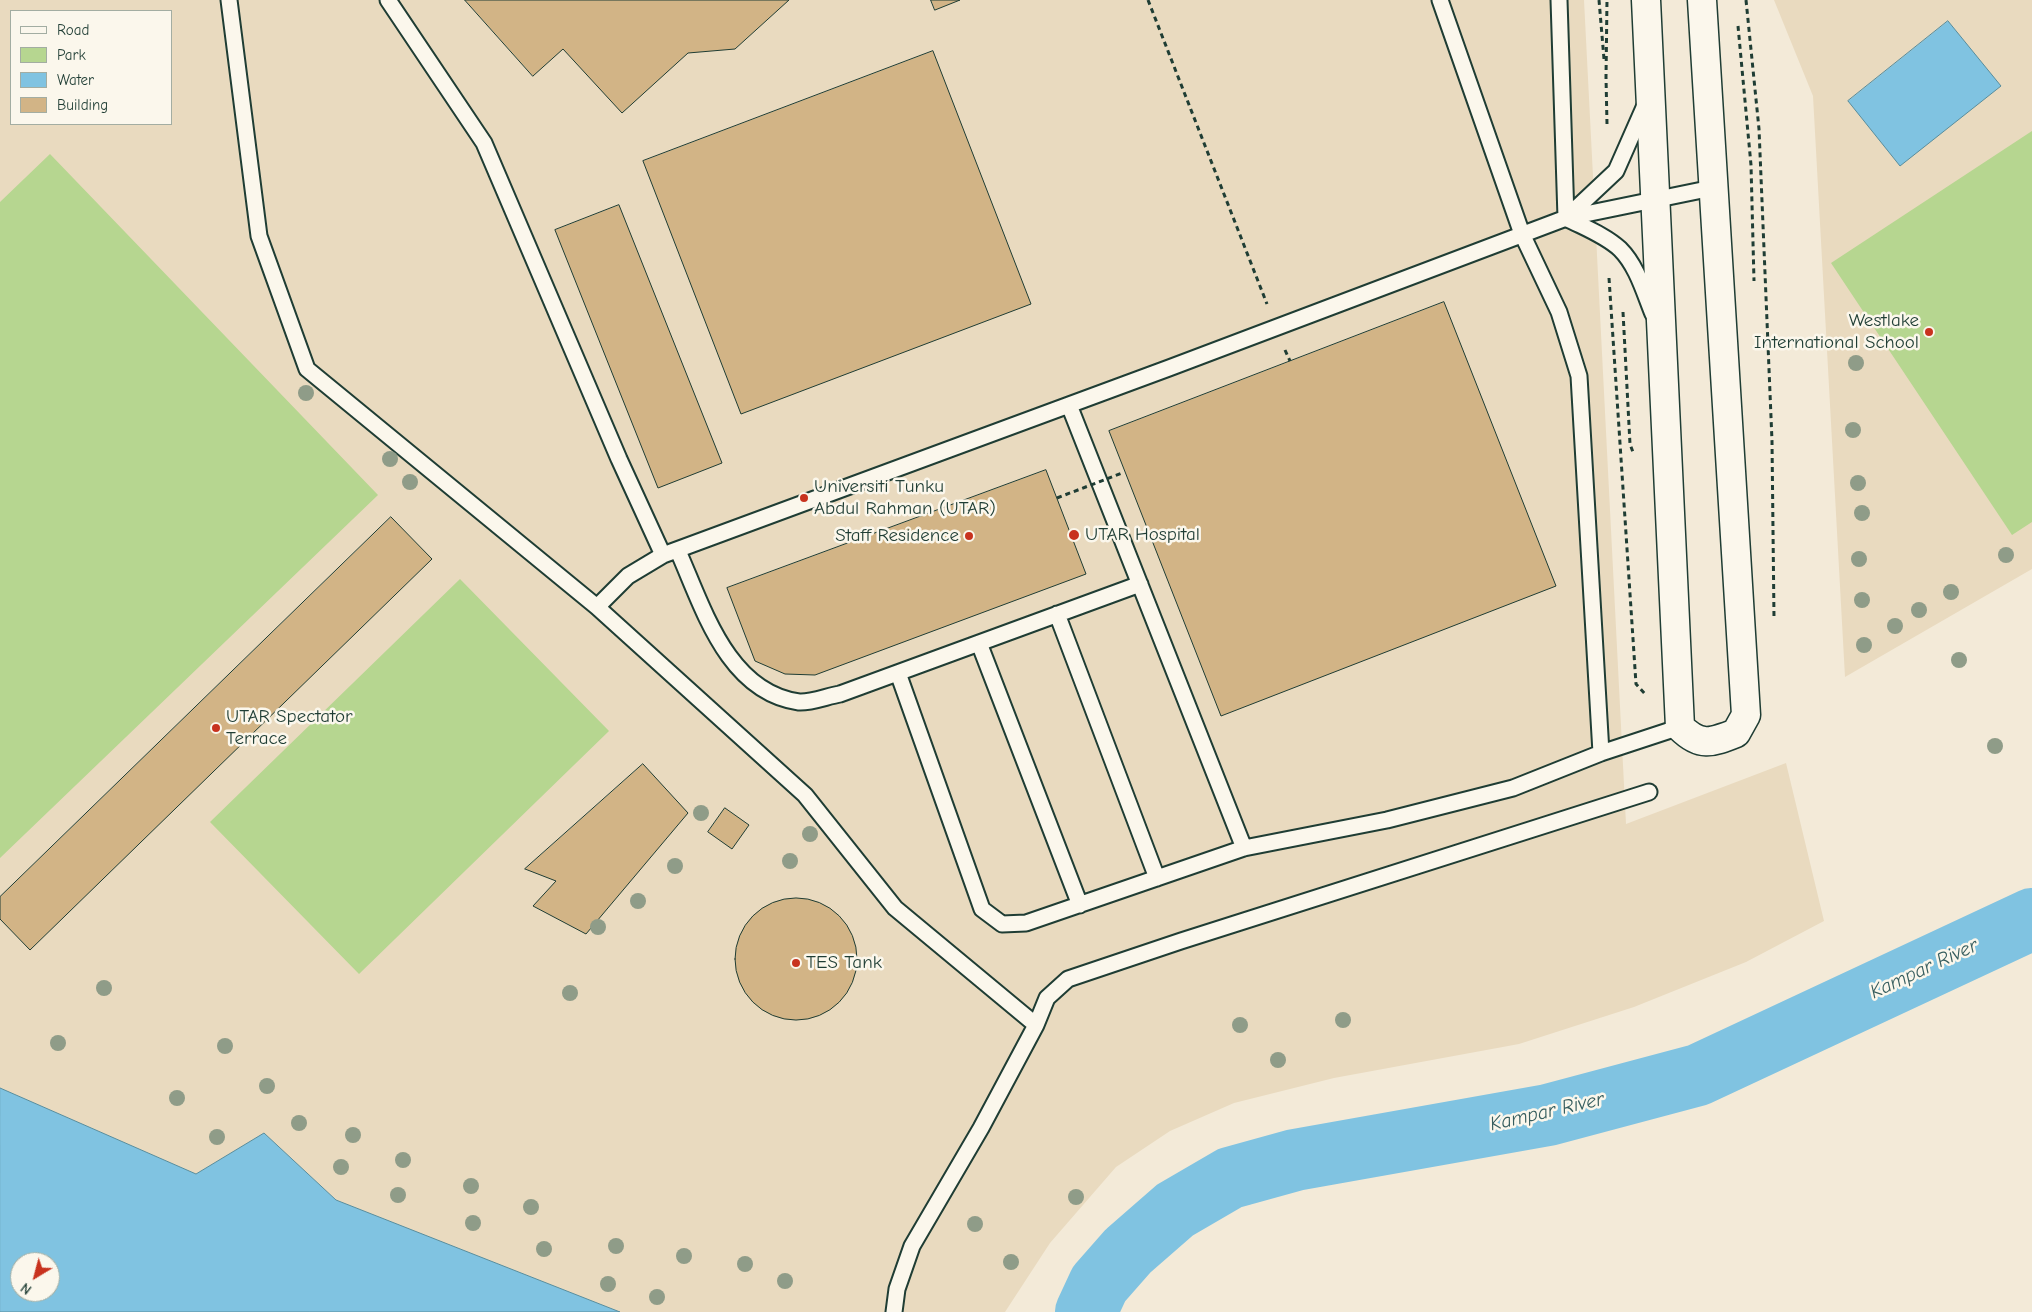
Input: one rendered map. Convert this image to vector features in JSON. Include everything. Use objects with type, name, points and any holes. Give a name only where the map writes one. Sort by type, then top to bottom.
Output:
[{"type":"street","points":[[1646,0],[1660,332],[1680,727],[1691,738],[1711,743],[1736,733],[1746,715],[1712,188],[1702,0]]},
{"type":"lane","points":[[229,0],[259,236],[307,368],[597,607],[805,795],[895,908],[1036,1025]]},
{"type":"lane","points":[[388,0],[484,143],[619,459],[663,555]]},
{"type":"lane","points":[[1440,0],[1522,234],[1559,312],[1579,376],[1601,753]]},
{"type":"lane","points":[[1559,0],[1566,218]]},
{"type":"lane","points":[[1566,218],[1616,171],[1650,92]]},
{"type":"lane","points":[[597,607],[628,576],[663,555],[1276,328],[1566,218],[1712,188]]},
{"type":"lane","points":[[1566,218],[1606,239],[1620,249],[1636,271],[1660,332]]},
{"type":"lane","points":[[1069,405],[1244,848]]},
{"type":"lane","points":[[678,551],[718,641],[742,671],[768,692],[800,702],[840,694],[1140,584]]},
{"type":"lane","points":[[1057,614],[1157,878]]},
{"type":"lane","points":[[979,643],[1080,905]]},
{"type":"lane","points":[[898,673],[982,909],[1002,924],[1026,923],[1244,848],[1451,805],[1513,788],[1601,753],[1680,727]]},
{"type":"lane","points":[[894,1312],[897,1289],[912,1246],[981,1128],[1036,1025],[1047,998],[1068,979],[1181,941],[1649,792]]},
{"type":"path","points":[[1148,0],[1290,361]]},
{"type":"path","points":[[1599,0],[1606,76]]},
{"type":"path","points":[[1608,0],[1606,76],[1609,177]]},
{"type":"path","points":[[1746,0],[1759,129],[1772,441],[1774,620]]},
{"type":"path","points":[[1606,239],[1636,684],[1649,698]]},
{"type":"path","points":[[1057,498],[1122,473]]},
{"type":"shaded area","name":"Universiti Tunku Abdul Rahman (UTAR)","points":[[0,0],[1584,0],[1626,824],[1786,763],[1824,921],[1746,962],[1634,1007],[1519,1044],[1334,1078],[1234,1103],[1170,1131],[1116,1167],[1050,1243],[1005,1312],[620,1312],[336,1200],[264,1134],[196,1174],[0,1088]]},
{"type":"shaded area","name":"Westlake International School","points":[[1774,0],[2032,0],[2032,569],[1845,677],[1813,96]]},
{"type":"green space","points":[[2032,131],[2032,522],[2012,535],[1831,263]]},
{"type":"green space","points":[[50,154],[378,495],[0,858],[0,202]]},
{"type":"green space","points":[[460,579],[609,731],[359,974],[210,822]]},
{"type":"water","points":[[1948,21],[2001,86],[1900,166],[1848,101]]},
{"type":"water","points":[[0,1088],[196,1174],[264,1133],[336,1200],[620,1312],[0,1312]]},
{"type":"building","points":[[465,0],[789,0],[735,49],[688,53],[622,113],[563,49],[533,76]]},
{"type":"building","points":[[931,0],[960,0],[935,10]]},
{"type":"building","points":[[933,51],[1031,304],[741,414],[643,161]]},
{"type":"building","points":[[619,205],[722,463],[658,488],[555,230]]},
{"type":"building","points":[[1444,302],[1556,586],[1221,716],[1109,431]]},
{"type":"building","name":"Staff Residence","points":[[1046,470],[1086,574],[815,675],[785,674],[755,661],[727,588]]},
{"type":"building","name":"UTAR Spectator Terrace","points":[[391,517],[432,559],[30,950],[0,919],[0,897]]},
{"type":"building","points":[[643,764],[688,813],[586,934],[533,906],[556,881],[525,869]]},
{"type":"building","points":[[725,808],[749,825],[732,849],[708,832]]},
{"type":"building","name":"TES Tank","points":[[796,898],[808,899],[819,903],[830,908],[839,916],[847,925],[852,936],[856,947],[856,971],[852,982],[847,993],[839,1002],[830,1010],[819,1015],[808,1019],[796,1020],[784,1019],[773,1015],[762,1010],[753,1002],[745,993],[740,982],[736,971],[735,959],[736,947],[740,936],[745,925],[753,916],[762,908],[773,903],[784,899]]},
{"type":"waterway","name":"Kampar River","points":[[1086,1312],[1099,1284],[1128,1251],[1175,1210],[1230,1178],[1295,1160],[1548,1115],[1698,1075],[2032,919]]},
{"type":"place","name":"Westlake International School","points":[[1929,332]]},
{"type":"place","name":"Universiti Tunku Abdul Rahman (UTAR)","points":[[804,498]]},
{"type":"place","name":"UTAR Hospital","points":[[1074,535]]},
{"type":"place","name":"Staff Residence","points":[[969,536]]},
{"type":"place","name":"UTAR Spectator Terrace","points":[[216,728]]},
{"type":"place","name":"TES Tank","points":[[796,963]]}]
